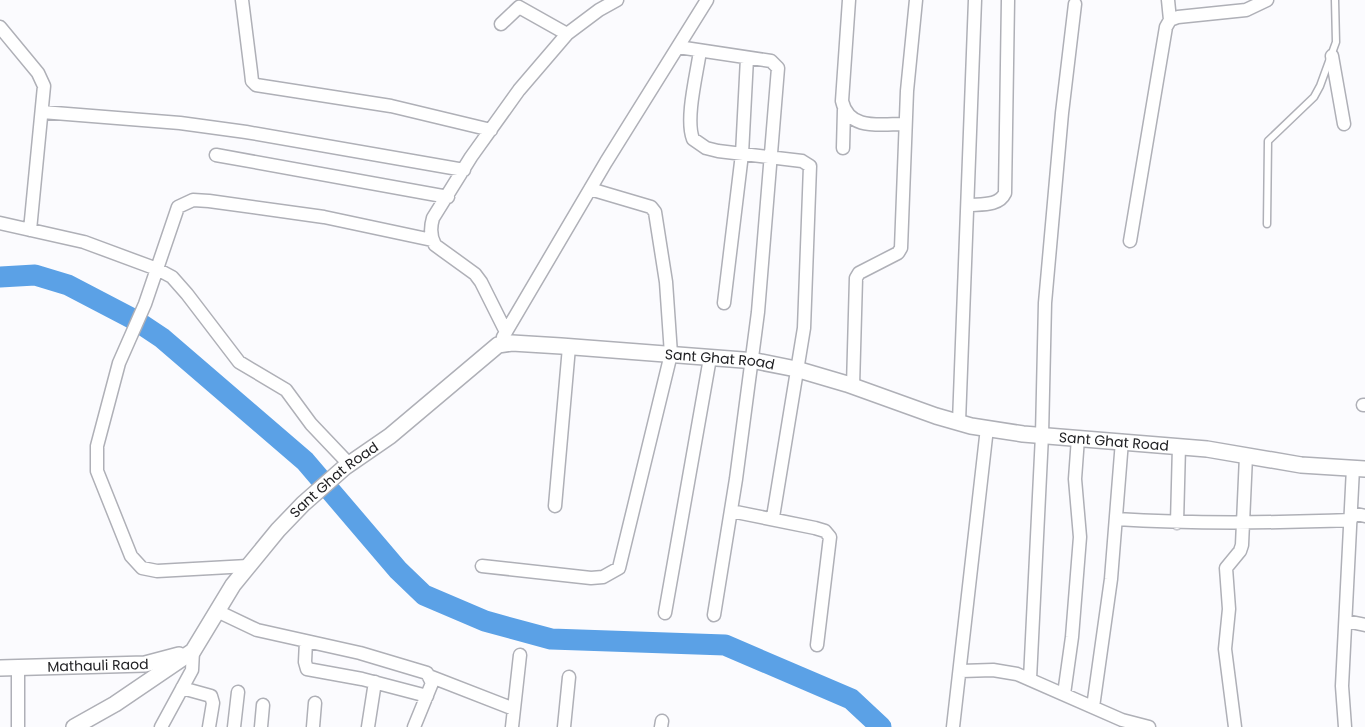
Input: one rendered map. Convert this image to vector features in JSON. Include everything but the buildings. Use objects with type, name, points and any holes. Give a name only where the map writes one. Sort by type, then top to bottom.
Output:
[{"type":"street","points":[[242,0],[252,80],[256,85],[391,106],[491,130]]},
{"type":"street","points":[[502,339],[481,282],[475,274],[436,245],[432,240],[431,226],[464,170],[519,90],[567,34],[599,10],[617,0]]},
{"type":"street","points":[[502,339],[590,189],[707,0]]},
{"type":"street","points":[[843,148],[844,110],[842,101],[849,0]]},
{"type":"street","points":[[853,386],[856,278],[866,269],[898,253],[901,248],[905,124],[916,0]]},
{"type":"street","points":[[959,422],[975,0]]},
{"type":"street","points":[[968,205],[996,202],[1002,199],[1005,193],[1008,0]]},
{"type":"street","points":[[1130,241],[1166,27],[1170,20],[1168,0]]},
{"type":"street","points":[[1170,20],[1190,14],[1246,10],[1267,0]]},
{"type":"street","points":[[1030,680],[1042,435],[1045,303],[1062,112],[1075,4]]},
{"type":"street","points":[[501,24],[519,7],[567,34]]},
{"type":"street","points":[[0,26],[43,80],[42,112],[30,230]]},
{"type":"street","points":[[678,47],[771,61],[778,68],[769,157],[758,312],[731,510],[714,614]]},
{"type":"street","points":[[700,51],[692,103],[691,134],[693,139],[706,148],[802,162],[810,166],[804,328],[773,518]]},
{"type":"street","points":[[1332,56],[1344,124]]},
{"type":"street","points":[[724,303],[742,154],[747,58]]},
{"type":"street","points":[[844,110],[848,117],[863,123],[905,124]]},
{"type":"street","points":[[42,112],[218,128],[464,170]]},
{"type":"street","points":[[216,155],[448,197]]},
{"type":"street","points":[[482,566],[591,578],[603,577],[619,568],[671,354],[666,282],[655,212],[646,205],[590,189]]},
{"type":"street","points":[[248,566],[157,571],[142,568],[130,556],[97,471],[97,446],[119,363],[145,304],[178,207],[193,200],[324,217],[432,240]]},
{"type":"street","points":[[0,223],[84,242],[157,269],[172,278],[187,294],[239,362],[286,390],[311,424],[347,466]]},
{"type":"street","name":"Sant Ghat Road","points":[[193,651],[217,611],[248,566],[303,504],[347,466],[390,436],[502,339],[512,343],[752,361],[796,369],[959,422],[987,428],[1042,435],[1180,446],[1301,465],[1359,468]]},
{"type":"street","points":[[556,506],[569,347]]},
{"type":"street","points":[[665,613],[710,358]]},
{"type":"street","points":[[953,727],[961,670],[987,428]]},
{"type":"street","points":[[1064,694],[1072,637],[1080,536],[1075,479],[1078,438]]},
{"type":"street","points":[[1093,707],[1106,624],[1122,441]]},
{"type":"street","points":[[1177,523],[1180,446]]},
{"type":"street","points":[[1235,727],[1225,649],[1229,610],[1226,568],[1240,551],[1246,456]]},
{"type":"street","points":[[1345,727],[1342,686],[1351,517],[1359,468]]},
{"type":"street","points":[[731,510],[816,528],[825,531],[830,537],[818,645]]},
{"type":"street","points":[[1116,519],[1177,523],[1243,524],[1365,516]]},
{"type":"street","points":[[217,611],[257,630],[422,671],[429,676],[514,709]]},
{"type":"street","points":[[1346,621],[1365,625]]},
{"type":"street","points":[[306,641],[305,662],[308,669],[375,682],[427,696]]},
{"type":"street","points":[[160,727],[192,670],[193,651]]},
{"type":"street","points":[[74,727],[115,704],[193,651]]},
{"type":"street","name":"Mathauli Raod","points":[[0,668],[145,664],[193,651]]},
{"type":"street","points":[[512,727],[520,655]]},
{"type":"street","points":[[18,668],[18,727]]},
{"type":"street","points":[[961,670],[1004,670],[1133,724],[1149,727]]},
{"type":"street","points":[[414,727],[432,683],[429,676]]},
{"type":"street","points":[[564,727],[569,676]]},
{"type":"street","points":[[368,727],[375,682]]},
{"type":"street","points":[[182,688],[211,696],[213,703],[209,727]]},
{"type":"street","points":[[234,727],[238,692]]},
{"type":"street","points":[[313,727],[315,703]]},
{"type":"street","points":[[261,727],[263,705]]},
{"type":"lane","points":[[1267,224],[1268,141],[1314,97],[1332,56],[1337,32],[1335,0]]},
{"type":"waterway","points":[[0,277],[35,275],[68,285],[135,320],[162,338],[305,461],[398,570],[424,595],[485,621],[551,639],[725,645],[851,699],[881,727]]}]
